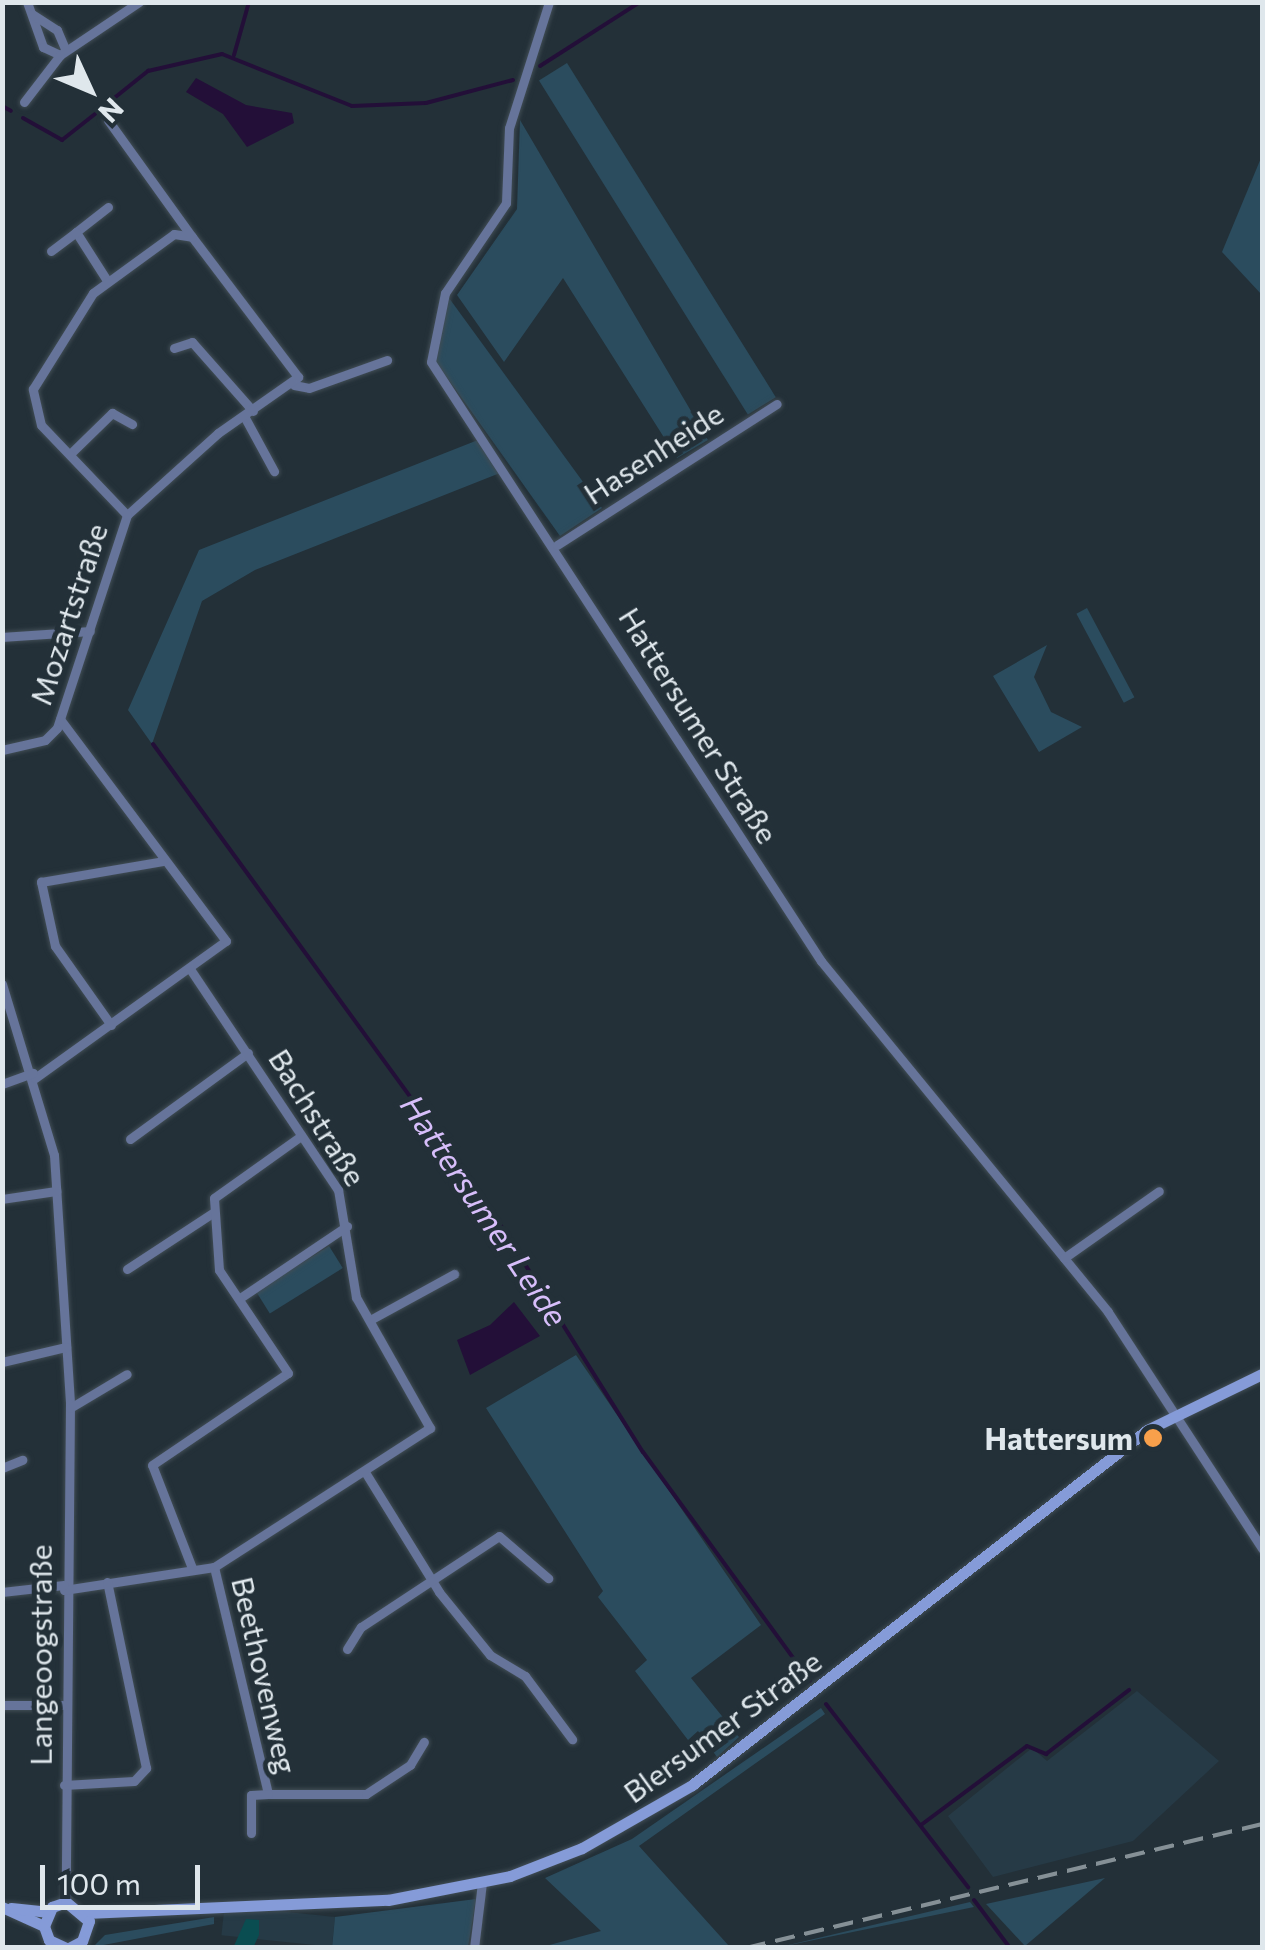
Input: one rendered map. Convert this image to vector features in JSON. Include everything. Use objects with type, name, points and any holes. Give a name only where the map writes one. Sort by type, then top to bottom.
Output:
[{"type":"main road","name":"Blersumer Straße","points":[[86,1913],[388,1900],[482,1883],[582,1848],[692,1785],[1176,1412],[1262,1374]]},
{"type":"main road","points":[[66,1902],[86,1913],[89,1928],[61,1947],[44,1926],[5,1907],[48,1912],[66,1902]]},
{"type":"main road","points":[[44,1926],[48,1912]]},
{"type":"main road","name":"Blersumer Straße","points":[[89,1928],[129,1912]]},
{"type":"street","points":[[27,2],[43,47],[62,52]]},
{"type":"street","points":[[24,102],[62,52],[139,2]]},
{"type":"street","name":"Hattersumer Straße","points":[[549,2],[513,108],[506,203],[445,293],[428,351],[557,544],[821,960],[1064,1258],[1176,1412],[1262,1548]]},
{"type":"street","points":[[32,14],[57,30],[62,52]]},
{"type":"street","points":[[108,120],[192,237],[292,363],[294,385],[309,388],[387,360]]},
{"type":"street","points":[[51,252],[108,207]]},
{"type":"street","points":[[76,232],[108,282]]},
{"type":"street","name":"Mozartstraße","points":[[126,514],[40,425],[33,389],[54,346],[108,282],[174,234],[192,237]]},
{"type":"street","points":[[174,348],[192,342],[249,414],[274,471]]},
{"type":"street","name":"Mozartstraße","points":[[2,750],[45,740],[60,719],[126,514],[249,414],[294,385]]},
{"type":"street","name":"Hasenheide","points":[[557,544],[776,404]]},
{"type":"street","points":[[70,454],[112,413],[132,424]]},
{"type":"street","points":[[2,637],[90,631]]},
{"type":"street","points":[[2,1084],[34,1075],[111,1025],[226,940],[60,719]]},
{"type":"street","points":[[111,1025],[56,946],[41,882],[164,861]]},
{"type":"street","name":"Bachstraße","points":[[2,1592],[64,1588],[214,1567],[430,1428],[350,1279],[348,1226],[338,1190],[190,969]]},
{"type":"street","name":"Langeoogstraße","points":[[2,984],[34,1075],[56,1192],[70,1408],[62,1705],[66,1902]]},
{"type":"street","points":[[130,1139],[248,1054]]},
{"type":"street","points":[[192,1568],[152,1465],[288,1373],[219,1270],[214,1212],[217,1193],[301,1136]]},
{"type":"street","points":[[1064,1258],[1160,1191]]},
{"type":"street","points":[[2,1199],[56,1192]]},
{"type":"street","points":[[127,1269],[214,1212]]},
{"type":"street","points":[[240,1298],[348,1226]]},
{"type":"street","points":[[370,1320],[454,1274]]},
{"type":"street","points":[[2,1362],[66,1346]]},
{"type":"street","points":[[70,1408],[127,1374]]},
{"type":"street","points":[[2,1468],[22,1460]]},
{"type":"street","points":[[365,1472],[430,1578],[483,1648],[525,1676],[572,1740]]},
{"type":"street","points":[[346,1649],[360,1627],[499,1536],[548,1578]]},
{"type":"street","name":"Beethovenweg","points":[[214,1567],[268,1794]]},
{"type":"street","points":[[64,1785],[134,1782],[146,1768],[107,1582]]},
{"type":"street","points":[[2,1705],[62,1705]]},
{"type":"street","name":"Beethovenweg","points":[[252,1833],[251,1795],[366,1794],[410,1765],[424,1742]]},
{"type":"street","points":[[474,1948],[482,1883]]},
{"type":"shaded area","points":[[567,63],[776,397],[748,415],[539,80]]},
{"type":"shaded area","points":[[196,78],[246,105],[292,113],[294,123],[247,147],[223,114],[186,92]]},
{"type":"shaded area","points":[[520,120],[708,440],[677,458],[563,278],[504,362],[457,295],[517,209]]},
{"type":"shaded area","points":[[1262,159],[1262,295],[1222,252]]},
{"type":"shaded area","points":[[449,298],[602,508],[560,536],[436,362]]},
{"type":"shaded area","points":[[478,440],[500,473],[255,570],[202,601],[152,744],[128,710],[199,550]]},
{"type":"shaded area","points":[[1087,608],[1134,697],[1124,703],[1076,614]]},
{"type":"shaded area","points":[[1047,645],[1034,677],[1051,712],[1082,727],[1039,752],[993,676]]},
{"type":"shaded area","points":[[329,1246],[343,1268],[270,1314],[256,1292]]},
{"type":"shaded area","points":[[514,1302],[540,1336],[470,1375],[457,1340],[490,1325]]},
{"type":"shaded area","points":[[576,1355],[761,1625],[691,1678],[739,1737],[717,1757],[698,1731],[688,1740],[635,1671],[647,1660],[598,1597],[603,1591],[486,1408]]},
{"type":"shaded area","points":[[1137,1691],[1219,1761],[1133,1841],[993,1877],[948,1816],[1032,1748],[1047,1761]]},
{"type":"shaded area","points":[[821,1708],[825,1714],[639,1846],[729,1946],[542,1947],[601,1931],[545,1878],[632,1839]]},
{"type":"shaded area","points":[[1105,1878],[1025,1946],[986,1904]]},
{"type":"shaded area","points":[[476,1899],[468,1947],[332,1948],[335,1917]]},
{"type":"shaded area","points":[[970,1902],[974,1907],[780,1947]]},
{"type":"shaded area","points":[[225,1905],[335,1917],[332,1947],[221,1935]]},
{"type":"shaded area","points":[[214,1917],[214,1924],[93,1947],[105,1935]]},
{"type":"building","points":[[246,1919],[259,1920],[259,1935],[253,1948],[233,1948]]},
{"type":"waterway","points":[[234,55],[249,2]]},
{"type":"waterway","points":[[540,66],[640,2]]},
{"type":"waterway","points":[[103,107],[148,71],[222,54],[352,106],[426,103],[513,80]]},
{"type":"waterway","points":[[2,106],[11,111]]},
{"type":"waterway","points":[[23,118],[62,140],[95,114]]},
{"type":"waterway","name":"Hattersumer Leide","points":[[153,744],[479,1191],[643,1452],[810,1681]]},
{"type":"waterway","points":[[921,1825],[1027,1746],[1046,1754],[1129,1690]]},
{"type":"waterway","name":"Hattersumer Leide","points":[[826,1704],[968,1887]]},
{"type":"waterway","name":"Hattersumer Leide","points":[[974,1900],[1010,1948]]},
{"type":"railway","points":[[746,1948],[1262,1824]]},
{"type":"place","name":"Hattersum","points":[[1153,1438]]}]
